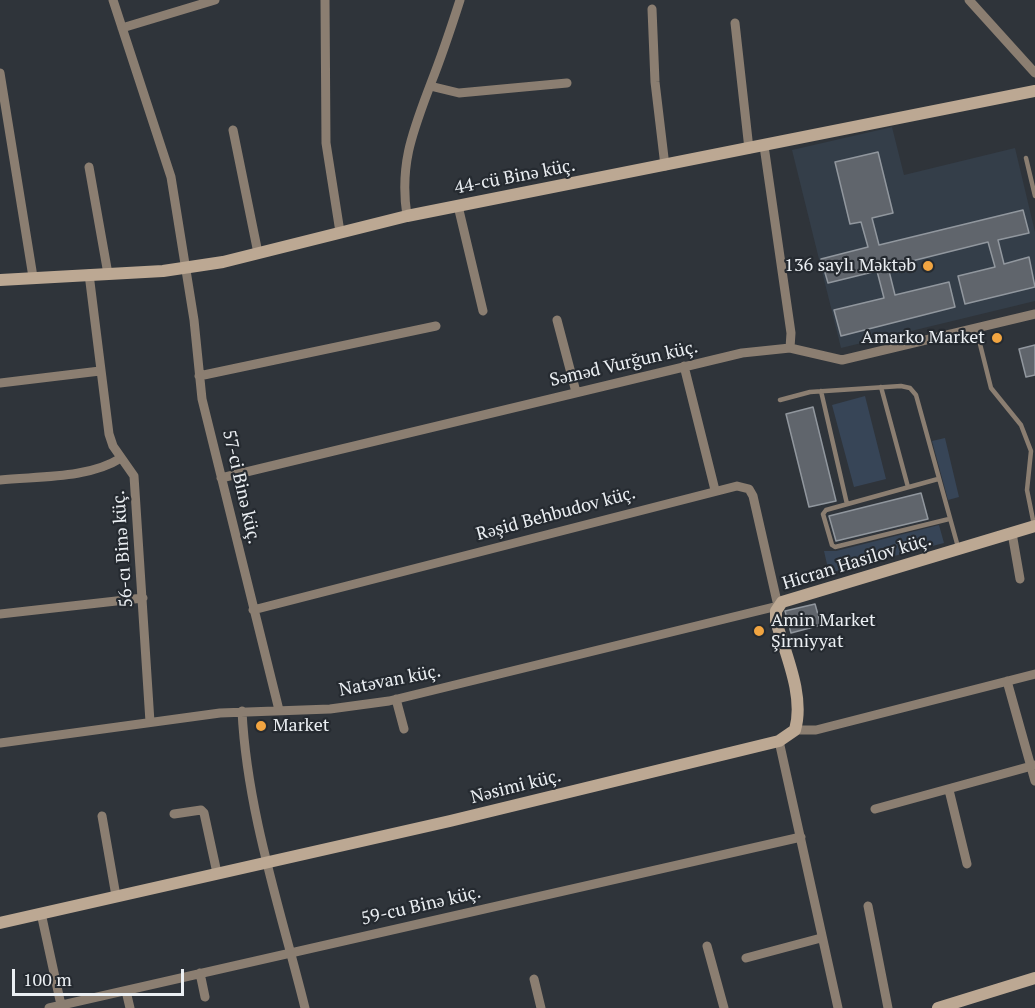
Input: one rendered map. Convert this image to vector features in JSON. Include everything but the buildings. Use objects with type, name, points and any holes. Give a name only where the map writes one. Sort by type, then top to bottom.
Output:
[{"type":"street","name":"57-ci Binə küç.","points":[[113,0],[171,177],[186,269],[199,376],[221,478],[274,681],[279,710]]},
{"type":"street","points":[[122,28],[215,0]]},
{"type":"street","points":[[325,0],[326,143],[340,232]]},
{"type":"street","points":[[407,216],[403,184],[407,153],[415,122],[460,0]]},
{"type":"street","points":[[969,0],[1035,74]]},
{"type":"street","points":[[652,9],[655,82],[665,166]]},
{"type":"street","points":[[735,23],[749,149]]},
{"type":"street","points":[[0,73],[2,101],[33,277]]},
{"type":"street","points":[[430,86],[459,93],[567,83]]},
{"type":"street","name":"44-cü Binə küç.","points":[[0,280],[186,269],[407,216],[1035,91]]},
{"type":"street","points":[[233,130],[258,253]]},
{"type":"street","points":[[764,146],[790,333],[790,348]]},
{"type":"street","points":[[89,167],[108,273]]},
{"type":"street","points":[[458,206],[483,311]]},
{"type":"street","name":"56-cı Binə küç.","points":[[88,274],[109,434],[113,446],[134,476],[150,722]]},
{"type":"street","name":"Səməd Vurğun küç.","points":[[221,478],[742,352],[790,348],[842,360],[1035,314]]},
{"type":"street","points":[[557,320],[576,392]]},
{"type":"street","points":[[199,376],[436,326]]},
{"type":"street","points":[[684,366],[715,490]]},
{"type":"street","points":[[0,383],[100,371]]},
{"type":"street","points":[[0,480],[92,470],[110,465],[121,458]]},
{"type":"street","name":"Rəşid Behbudov küç.","points":[[254,610],[737,486],[749,489],[753,495],[778,606]]},
{"type":"street","name":"Hicran Hasilov küç.","points":[[795,730],[797,702],[776,621],[778,606],[792,597],[860,580],[1035,526]]},
{"type":"street","points":[[1012,533],[1020,579]]},
{"type":"street","points":[[0,614],[143,598]]},
{"type":"street","name":"Natəvan küç.","points":[[0,743],[242,711],[330,710],[396,699],[778,606]]},
{"type":"street","points":[[795,730],[816,730],[1035,674]]},
{"type":"street","points":[[1007,681],[1033,765],[1035,781]]},
{"type":"street","points":[[396,699],[404,729]]},
{"type":"street","points":[[242,711],[247,768],[305,1008]]},
{"type":"street","name":"Nəsimi küç.","points":[[0,923],[779,741],[795,730]]},
{"type":"street","points":[[779,741],[838,1008]]},
{"type":"street","points":[[875,809],[1033,765]]},
{"type":"street","points":[[949,790],[967,864]]},
{"type":"street","points":[[174,814],[201,810],[204,813],[217,873]]},
{"type":"street","points":[[102,816],[116,896]]},
{"type":"street","name":"59-cu Binə küç.","points":[[49,1008],[801,837]]},
{"type":"street","points":[[868,906],[888,1008]]},
{"type":"street","points":[[41,913],[61,1005]]},
{"type":"street","points":[[746,958],[821,938]]},
{"type":"street","points":[[707,946],[724,1008]]},
{"type":"street","points":[[200,973],[205,997]]},
{"type":"street","points":[[938,1008],[1035,978]]},
{"type":"street","points":[[534,979],[541,1008]]},
{"type":"street","points":[[126,991],[130,1008]]},
{"type":"lane","points":[[1026,158],[1035,196]]},
{"type":"lane","points":[[976,328],[991,388],[1021,425],[1033,461],[1027,490],[1035,526]]},
{"type":"lane","points":[[780,400],[821,392],[901,386],[910,388],[916,396],[959,550]]},
{"type":"lane","points":[[880,387],[908,488]]},
{"type":"lane","points":[[821,392],[847,504]]},
{"type":"lane","points":[[938,479],[826,510],[823,514],[832,545],[835,547],[949,519]]},
{"type":"shaded area","name":"136 saylı Məktəb","points":[[892,127],[904,175],[1015,148],[1035,232],[1035,301],[841,348],[792,150]]},
{"type":"shaded area","points":[[865,396],[886,479],[854,487],[832,405]]},
{"type":"shaded area","points":[[945,438],[959,497],[948,500],[932,441]]},
{"type":"shaded area","points":[[939,525],[944,543],[829,573],[824,551],[836,551]]},
{"type":"place","name":"136 saylı Məktəb","points":[[928,266]]},
{"type":"place","name":"Amarko Market","points":[[997,338]]},
{"type":"place","name":"Amin Market Şirniyyat","points":[[759,631]]},
{"type":"place","name":"Market","points":[[261,726]]}]
